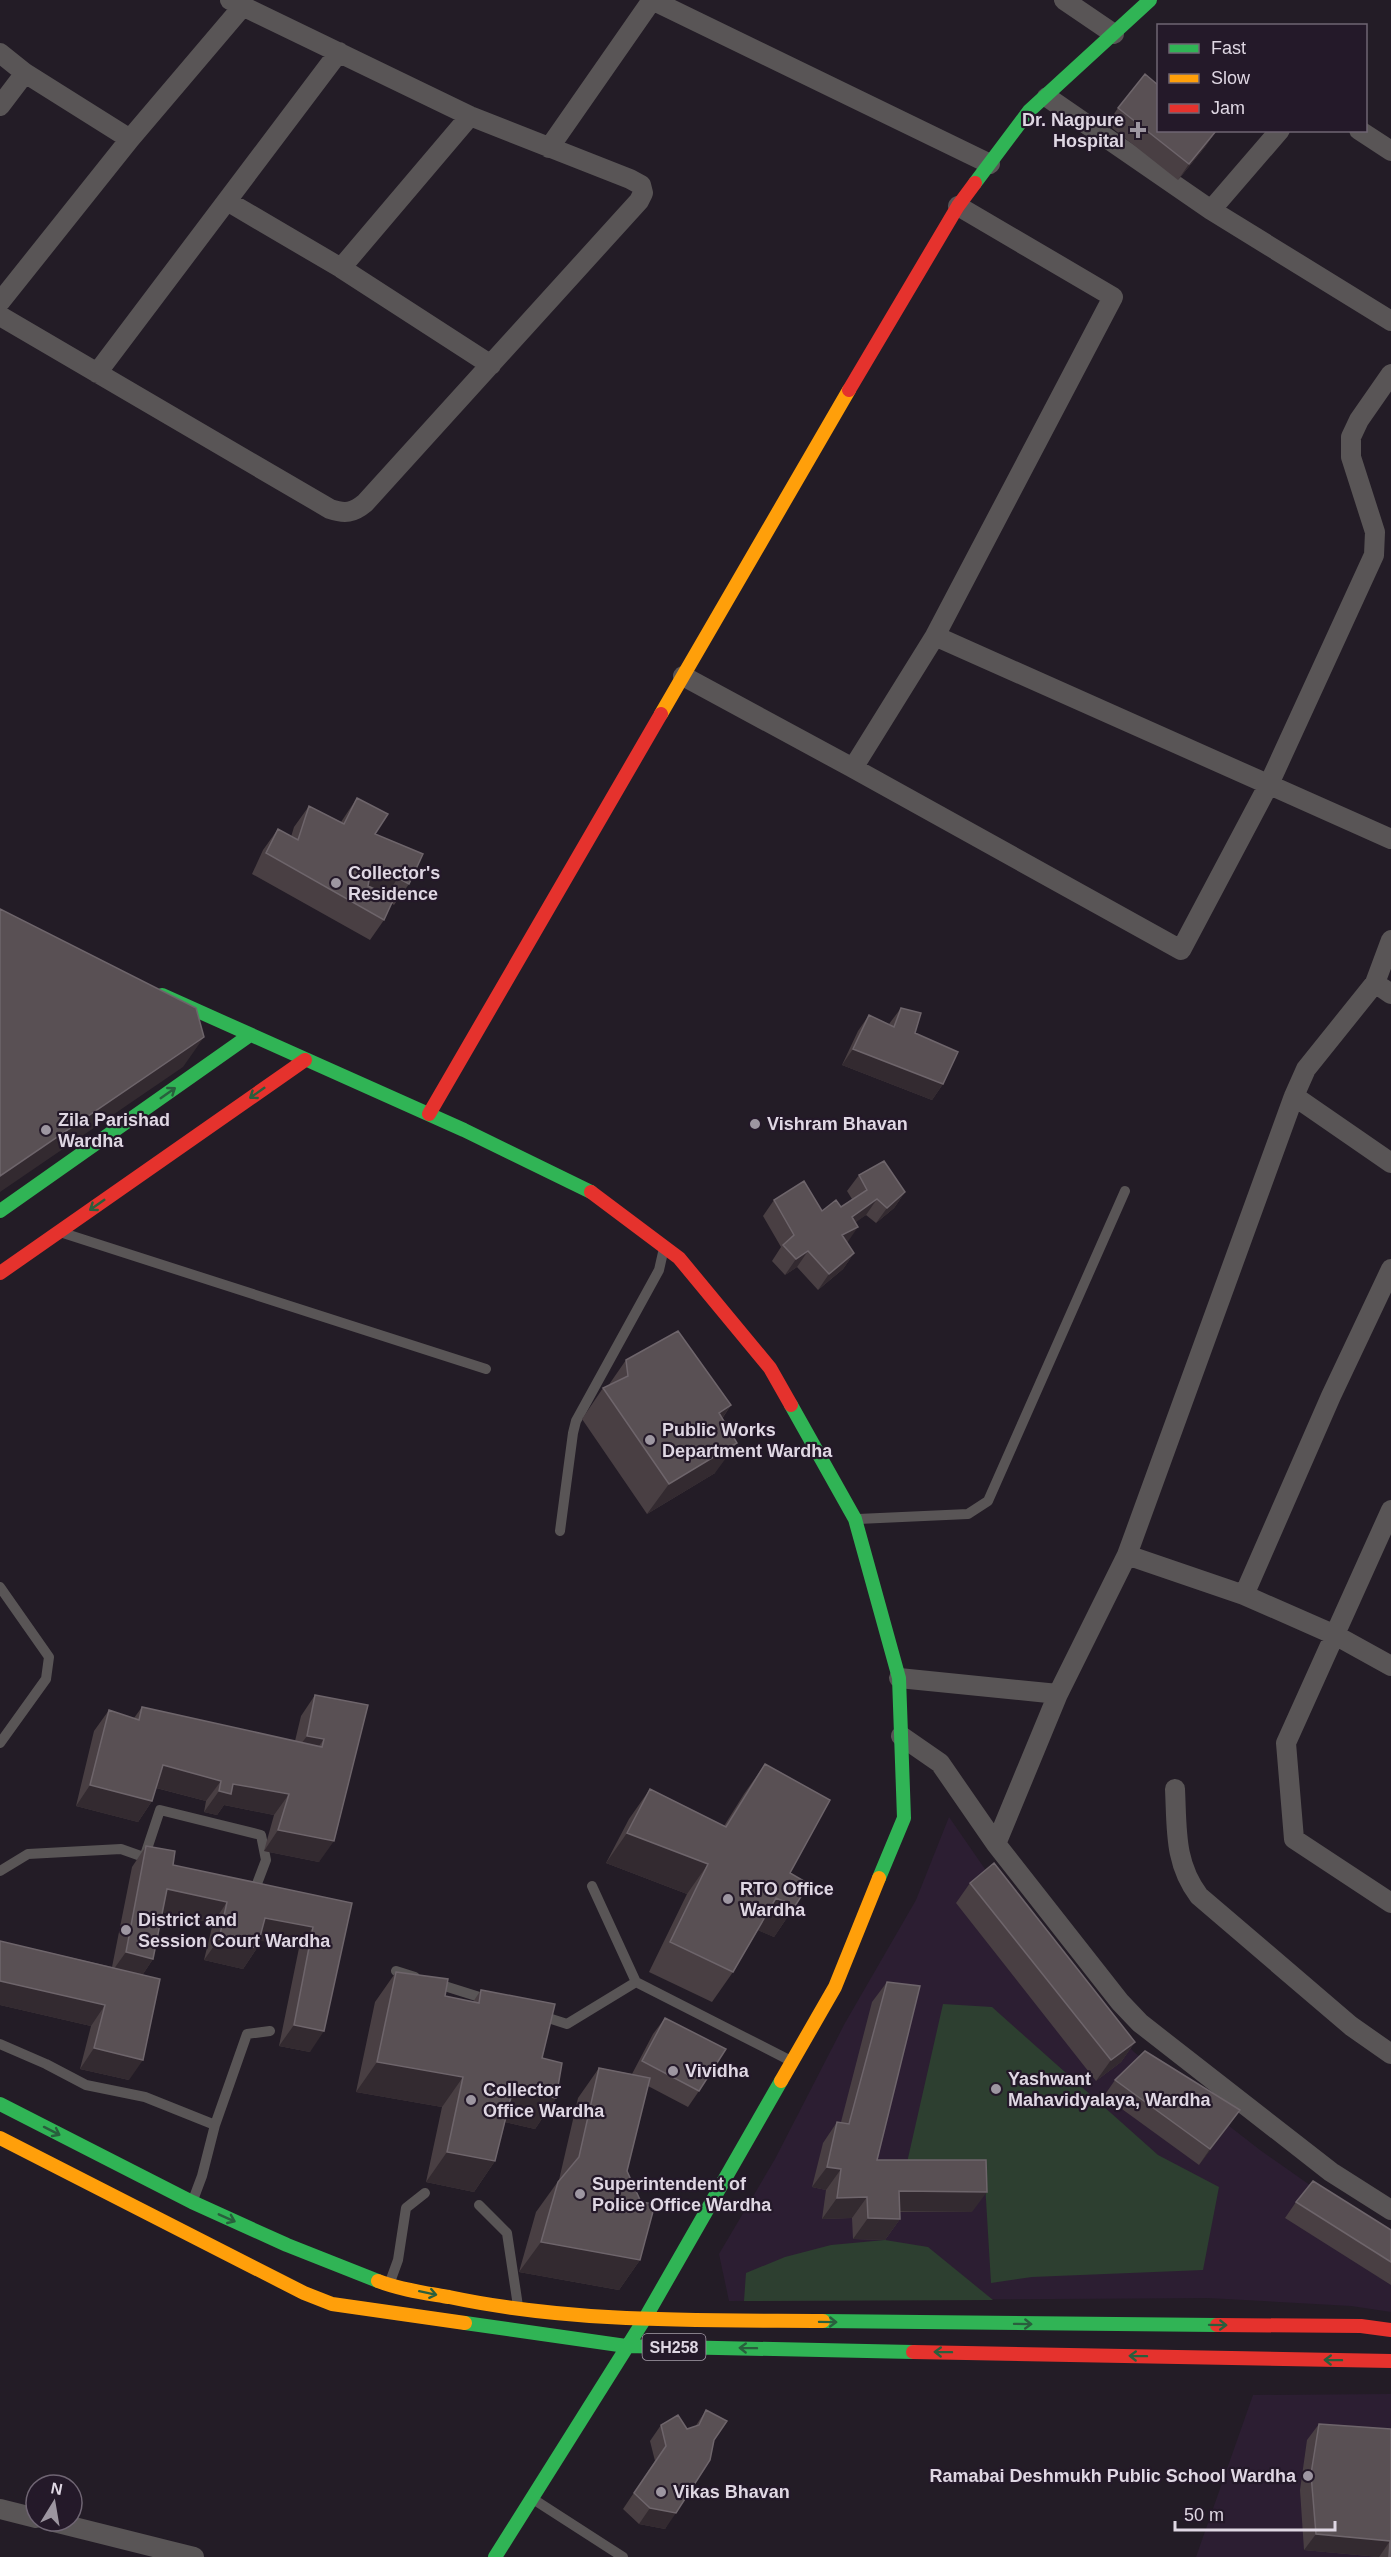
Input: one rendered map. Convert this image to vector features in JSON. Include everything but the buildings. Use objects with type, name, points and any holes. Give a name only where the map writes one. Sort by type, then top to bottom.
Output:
[{"type":"main road","points":[[429,1114],[958,206],[1029,111],[1047,97],[1150,0]]},
{"type":"main road","points":[[151,989],[583,1186],[679,1258],[770,1368],[855,1519],[899,1678],[904,1818],[835,1987],[644,2320],[495,2557]]},
{"type":"main road","points":[[0,1211],[250,1035]]},
{"type":"main road","points":[[0,1273],[305,1060]]},
{"type":"main road","name":"SH258","points":[[0,2104],[185,2216],[304,2293],[468,2324],[626,2346],[1391,2361]]},
{"type":"main road","name":"SH258","points":[[0,2138],[185,2216],[341,2271],[389,2285],[518,2309],[644,2320],[1361,2326],[1391,2330]]},
{"type":"main road","points":[[468,2324],[471,2302]]},
{"type":"street","points":[[549,148],[652,0],[990,164]]},
{"type":"street","points":[[1064,0],[1113,34]]},
{"type":"street","points":[[0,302],[236,3],[470,116],[630,179],[640,185],[643,192],[639,201],[356,511],[343,513],[330,509],[0,316]]},
{"type":"street","points":[[97,373],[339,52]]},
{"type":"street","points":[[0,53],[25,73],[130,139]]},
{"type":"street","points":[[0,106],[25,73]]},
{"type":"street","points":[[1047,97],[1211,210],[1391,321]]},
{"type":"street","points":[[341,268],[470,116]]},
{"type":"street","points":[[1211,210],[1278,132]]},
{"type":"street","points":[[1362,132],[1391,151]]},
{"type":"street","points":[[227,201],[341,268],[491,365]]},
{"type":"street","points":[[853,768],[935,636],[1113,297],[958,206]]},
{"type":"street","points":[[683,676],[1181,950],[1269,784],[1374,555],[1375,532],[1351,457],[1351,436],[1359,420],[1391,374]]},
{"type":"street","points":[[935,636],[1391,839]]},
{"type":"street","points":[[996,1844],[1058,1694],[1127,1555],[1294,1096],[1306,1069],[1375,983],[1391,940]]},
{"type":"street","points":[[1375,983],[1391,994]]},
{"type":"street","points":[[1294,1096],[1391,1163]]},
{"type":"street","points":[[1244,1595],[1331,1396],[1391,1269]]},
{"type":"street","points":[[1390,1517],[1286,1743],[1294,1839],[1391,1903]]},
{"type":"street","points":[[1127,1555],[1244,1595],[1335,1635],[1391,1666]]},
{"type":"street","points":[[899,1678],[1058,1694]]},
{"type":"street","points":[[901,1736],[940,1763],[996,1844],[1119,2002],[1140,2023],[1331,2172],[1391,2210]]},
{"type":"street","points":[[1175,1789],[1179,1858],[1188,1882],[1199,1896],[1351,2026],[1391,2054]]},
{"type":"street","points":[[0,2509],[24,2515]]},
{"type":"street","points":[[84,2530],[194,2557]]},
{"type":"lane","points":[[855,1519],[969,1514],[988,1501],[1125,1191]]},
{"type":"lane","points":[[58,1232],[486,1369]]},
{"type":"lane","points":[[560,1531],[576,1421],[658,1270],[664,1247]]},
{"type":"lane","points":[[0,1587],[49,1657],[49,1664],[46,1678],[0,1743]]},
{"type":"lane","points":[[144,1857],[160,1810],[261,1835],[266,1860],[256,1889]]},
{"type":"lane","points":[[0,1871],[28,1854],[121,1849],[165,1865]]},
{"type":"lane","points":[[592,1886],[636,1982],[793,2062]]},
{"type":"lane","points":[[396,1971],[499,2003]]},
{"type":"lane","points":[[533,2013],[567,2024],[636,1982]]},
{"type":"lane","points":[[185,2216],[202,2176],[214,2125],[247,2034],[270,2031]]},
{"type":"lane","points":[[0,2044],[86,2085],[145,2097],[214,2125]]},
{"type":"lane","points":[[389,2285],[398,2260],[406,2208],[425,2193]]},
{"type":"lane","points":[[479,2205],[507,2233],[518,2309]]},
{"type":"lane","points":[[532,2499],[623,2557]]},
{"type":"shaded area","name":"Yashwant Mahavidyalaya, Wardha","points":[[949,1817],[1048,1960],[1134,2052],[1260,2150],[1391,2242],[1391,2312],[1351,2306],[1208,2298],[729,2301],[719,2254],[775,2159],[845,2023],[916,1900]]},
{"type":"shaded area","name":"Ramabai Deshmukh Public School Wardha","points":[[1391,2394],[1391,2557],[1196,2557],[1253,2395]]},
{"type":"green space","points":[[943,2004],[992,2007],[1158,2155],[1219,2187],[1203,2270],[1032,2277],[991,2283],[985,2183],[906,2167]]},
{"type":"green space","points":[[885,2240],[928,2247],[993,2300],[744,2301],[746,2273],[785,2257],[831,2245]]},
{"type":"traffic: fast","points":[[975,183],[1029,111],[1150,0]]},
{"type":"traffic: fast","points":[[162,995],[464,1130],[591,1192]]},
{"type":"traffic: fast","points":[[0,1211],[250,1035]]},
{"type":"traffic: fast","points":[[791,1405],[855,1519],[899,1678],[904,1818],[879,1878]]},
{"type":"traffic: fast","points":[[495,2557],[644,2320],[781,2081]]},
{"type":"traffic: fast","points":[[0,2104],[192,2202],[287,2245],[378,2281]]},
{"type":"traffic: fast","points":[[823,2321],[1217,2325]]},
{"type":"traffic: fast","points":[[465,2323],[626,2346],[913,2352]]},
{"type":"traffic: slow","points":[[661,714],[849,390]]},
{"type":"traffic: slow","points":[[781,2081],[835,1987],[879,1878]]},
{"type":"traffic: slow","points":[[0,2138],[304,2293],[332,2304],[465,2323]]},
{"type":"traffic: slow","points":[[378,2281],[414,2291],[542,2312],[635,2318],[823,2321]]},
{"type":"traffic: jam","points":[[849,390],[958,206],[975,183]]},
{"type":"traffic: jam","points":[[429,1114],[661,714]]},
{"type":"traffic: jam","points":[[0,1273],[305,1060]]},
{"type":"traffic: jam","points":[[591,1192],[679,1258],[770,1368],[791,1405]]},
{"type":"traffic: jam","points":[[1217,2325],[1361,2326],[1391,2330]]},
{"type":"traffic: jam","points":[[913,2352],[1391,2361]]},
{"type":"place","name":"Dr. Nagpure Hospital","points":[[1138,130]]},
{"type":"place","name":"Collector's Residence","points":[[336,883]]},
{"type":"place","name":"Vishram Bhavan","points":[[755,1124]]},
{"type":"place","name":"Zila Parishad Wardha","points":[[46,1130]]},
{"type":"place","name":"Public Works Department Wardha","points":[[650,1440]]},
{"type":"place","name":"RTO Office Wardha","points":[[728,1899]]},
{"type":"place","name":"District and Session Court Wardha","points":[[126,1930]]},
{"type":"place","name":"Vividha","points":[[673,2071]]},
{"type":"place","name":"Yashwant Mahavidyalaya, Wardha","points":[[996,2089]]},
{"type":"place","name":"Collector Office Wardha","points":[[471,2100]]},
{"type":"place","name":"Superintendent of Police Office Wardha","points":[[580,2194]]},
{"type":"place","name":"Ramabai Deshmukh Public School Wardha","points":[[1308,2476]]},
{"type":"place","name":"Vikas Bhavan","points":[[661,2492]]}]
